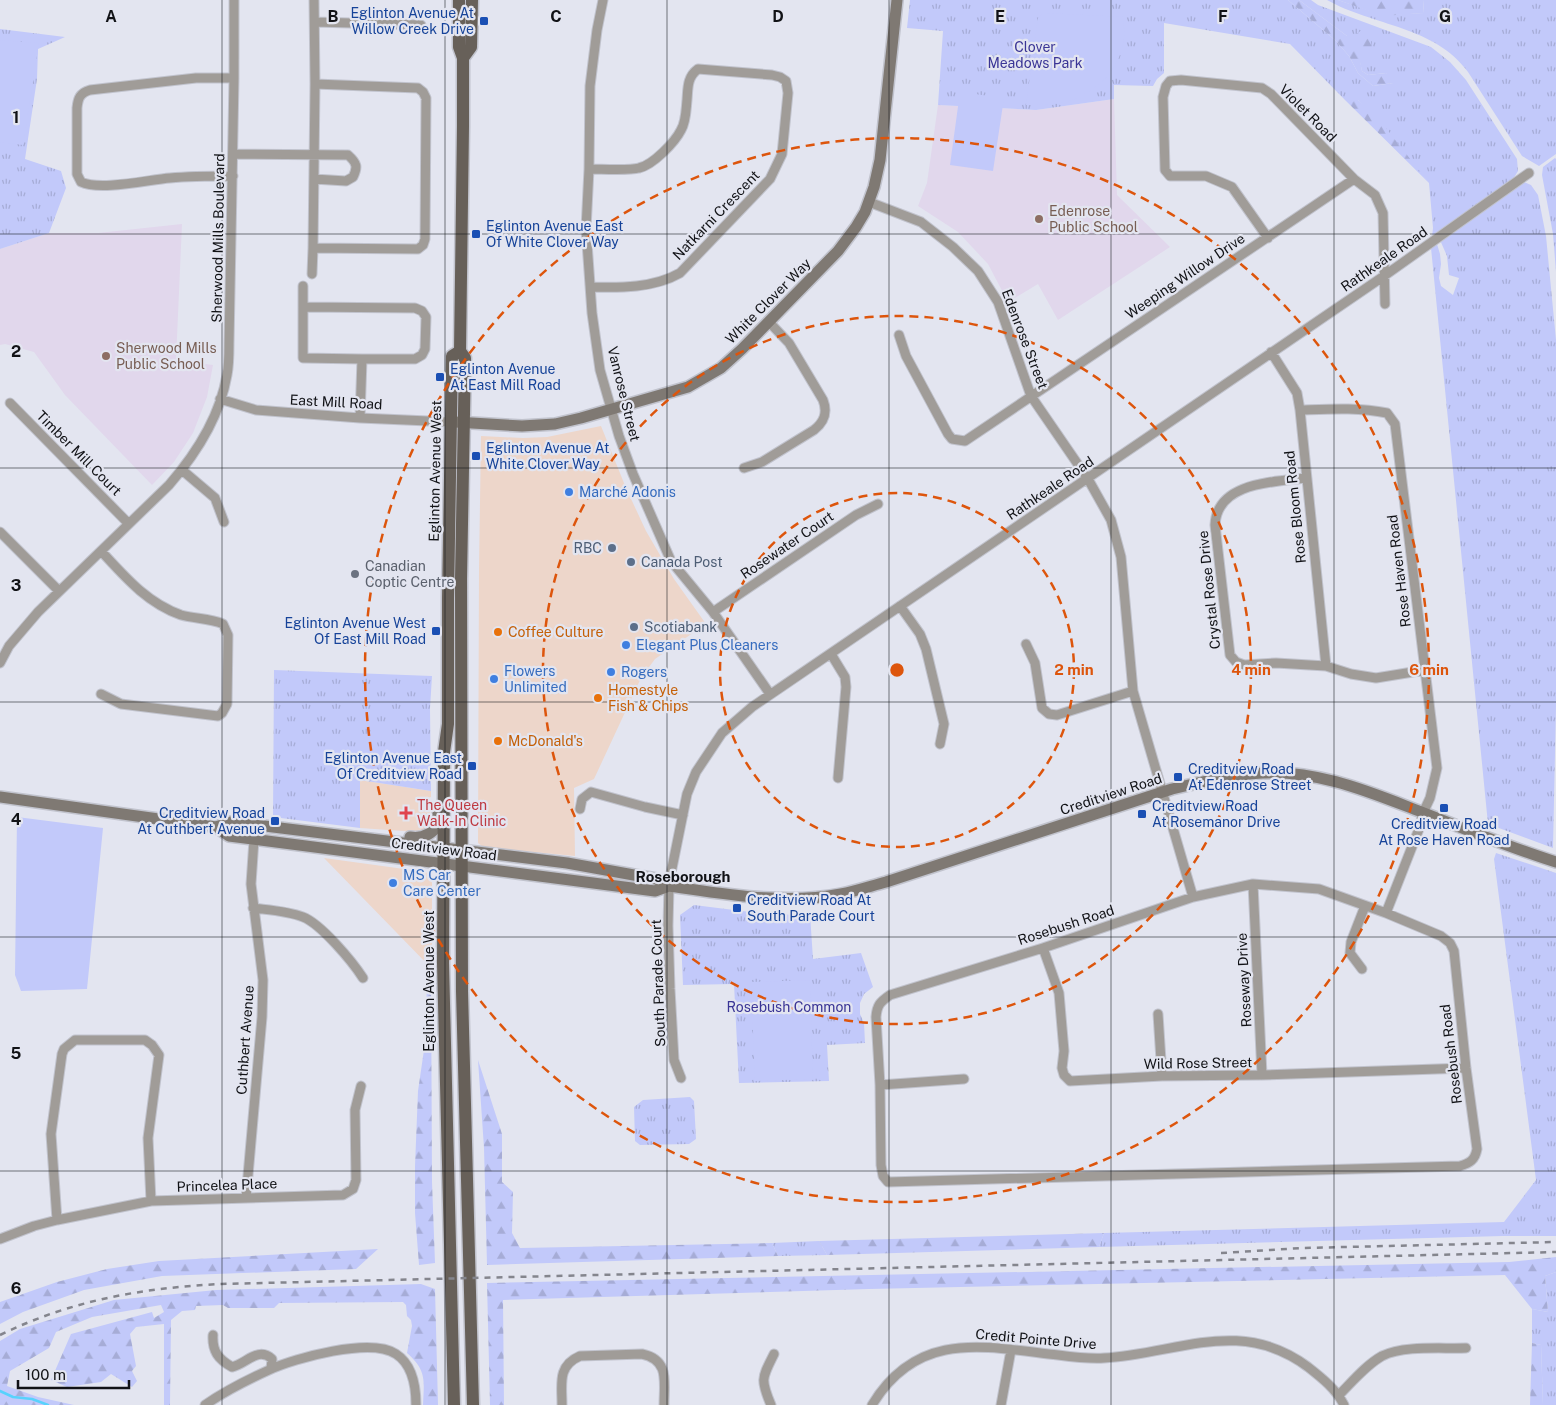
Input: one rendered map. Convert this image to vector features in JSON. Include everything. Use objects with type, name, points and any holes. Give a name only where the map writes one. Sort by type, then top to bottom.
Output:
[{"type":"main road","name":"Eglinton Avenue West","points":[[454,1405],[444,1020],[444,752],[448,724],[457,422],[465,358],[460,351],[463,58],[459,47],[459,0]]},
{"type":"main road","name":"Eglinton Avenue West","points":[[463,58],[471,47],[472,0]]},
{"type":"main road","name":"White Clover Way","points":[[457,422],[511,426],[546,425],[573,420],[679,391],[704,379],[728,362],[847,240],[865,212],[880,160],[897,0]]},
{"type":"main road","name":"Eglinton Avenue West","points":[[457,422],[461,579],[462,1020],[473,1405]]},
{"type":"main road","name":"Creditview Road","points":[[0,797],[216,827],[231,822],[593,867],[656,879],[669,886],[761,898],[814,897],[841,894],[886,882],[1162,792],[1210,780],[1263,773],[1304,775],[1336,781],[1556,862]]},
{"type":"main road","points":[[369,838],[382,834],[416,838],[428,836],[438,825],[438,791],[444,786]]},
{"type":"main road","name":"Creditview Road","points":[[216,827],[229,836],[655,891],[669,886]]},
{"type":"street","name":"Sherwood Mills Boulevard","points":[[0,663],[9,646],[23,629],[182,470],[211,422],[220,399],[227,374],[229,344],[233,176],[234,0]]},
{"type":"street","points":[[312,274],[315,84],[314,0]]},
{"type":"street","name":"Vanrose Street","points":[[604,0],[596,30],[590,86],[586,229],[592,313],[600,370],[632,474],[671,561],[713,612],[770,694]]},
{"type":"street","points":[[315,22],[421,24]]},
{"type":"street","name":"Natkarni Crescent","points":[[589,169],[640,168],[652,162],[663,152],[682,129],[686,114],[689,81],[692,73],[698,69],[772,75],[786,81],[788,86],[782,154],[770,180],[680,273],[655,284],[591,287]]},
{"type":"street","points":[[233,176],[172,178],[101,186],[88,185],[81,182],[77,174],[77,108],[78,98],[83,92],[90,90],[196,78],[234,78]]},
{"type":"street","name":"Violet Road","points":[[1268,238],[1232,187],[1206,176],[1170,176],[1165,170],[1164,97],[1166,86],[1170,81],[1181,80],[1262,88],[1271,94],[1354,179],[1375,196],[1383,213],[1385,304]]},
{"type":"street","points":[[313,248],[418,249],[423,245],[425,239],[426,98],[423,92],[418,88],[315,84]]},
{"type":"street","points":[[233,154],[348,155],[354,160],[358,169],[353,178],[346,181],[314,179]]},
{"type":"street","name":"Rathkeale Road","points":[[669,886],[682,815],[696,772],[722,733],[752,707],[1384,276],[1529,173]]},
{"type":"street","name":"Weeping Willow Drive","points":[[899,335],[906,356],[952,439],[965,440],[1354,179]]},
{"type":"street","name":"Edenrose Street","points":[[869,202],[921,222],[953,247],[978,271],[998,302],[1031,396],[1088,479],[1111,520],[1119,549],[1133,691],[1193,897]]},
{"type":"street","points":[[303,286],[303,307],[303,358],[415,359],[422,355],[425,350],[426,318],[422,311],[415,308],[303,307]]},
{"type":"street","points":[[744,468],[762,462],[814,430],[821,424],[825,416],[826,408],[823,400],[789,343],[769,322]]},
{"type":"street","name":"Rose Bloom Road","points":[[1271,352],[1297,393],[1300,410],[1326,666]]},
{"type":"street","points":[[360,418],[362,359]]},
{"type":"street","name":"East Mill Road","points":[[220,399],[256,410],[360,418],[457,422]]},
{"type":"street","name":"Timber Mill Court","points":[[10,403],[128,523]]},
{"type":"street","name":"Rose Haven Road","points":[[1300,410],[1344,408],[1377,411],[1387,413],[1395,424],[1437,768],[1430,798],[1423,812],[1420,829],[1386,913]]},
{"type":"street","points":[[182,470],[215,498],[224,522]]},
{"type":"street","name":"Crystal Rose Drive","points":[[1306,478],[1261,483],[1245,488],[1230,497],[1220,506],[1215,515],[1230,655],[1236,662],[1244,665],[1276,663],[1326,666],[1351,674],[1376,678],[1425,670]]},
{"type":"street","name":"Rosewater Court","points":[[713,612],[856,515],[878,504]]},
{"type":"street","points":[[0,532],[60,591]]},
{"type":"street","points":[[101,551],[148,598],[164,608],[181,615],[223,624],[228,635],[227,704],[218,716],[121,704],[101,694]]},
{"type":"street","points":[[900,606],[920,634],[926,649],[944,724],[940,744]]},
{"type":"street","points":[[1026,644],[1035,663],[1042,708],[1049,714],[1057,715],[1133,691]]},
{"type":"street","points":[[831,654],[845,677],[846,687],[838,778]]},
{"type":"street","points":[[580,809],[582,799],[591,792],[682,815]]},
{"type":"street","name":"Cuthbert Avenue","points":[[246,1198],[262,1018],[263,980],[251,884],[255,825]]},
{"type":"street","name":"Rosebush Road","points":[[1253,884],[1319,889],[1386,913],[1441,936],[1450,943],[1454,951],[1466,1068],[1477,1149],[1476,1157],[1469,1163],[1450,1166],[888,1182],[883,1176],[881,1165],[880,1085],[876,1017],[877,1007],[881,1001],[890,995],[1043,948],[1193,897],[1253,884]]},
{"type":"street","name":"Roseway Drive","points":[[1253,884],[1262,1075]]},
{"type":"street","name":"South Parade Court","points":[[669,886],[669,956],[674,1060],[681,1078]]},
{"type":"street","points":[[1362,969],[1350,954],[1350,942],[1365,906]]},
{"type":"street","points":[[253,908],[296,914],[312,922],[352,962],[363,978]]},
{"type":"street","name":"Wild Rose Street","points":[[1043,948],[1061,1003],[1064,1051],[1062,1068],[1064,1075],[1070,1081],[1162,1076],[1262,1075],[1466,1068]]},
{"type":"street","points":[[1158,1014],[1162,1076]]},
{"type":"street","points":[[57,1220],[51,1134],[62,1054],[64,1049],[75,1040],[144,1040],[152,1045],[159,1055],[148,1138],[151,1201]]},
{"type":"street","points":[[880,1085],[964,1078]]},
{"type":"street","name":"Princelea Place","points":[[0,1239],[34,1226],[57,1220],[151,1201],[343,1196],[353,1189],[356,1180],[355,1110],[361,1086]]},
{"type":"street","points":[[213,1334],[212,1345],[216,1355],[232,1368],[241,1365],[257,1353],[262,1353],[267,1354],[272,1359],[271,1369]]},
{"type":"street","name":"Credit Pointe Drive","points":[[872,1405],[892,1378],[910,1365],[936,1352],[951,1348],[973,1346],[1102,1359],[1130,1356],[1173,1346],[1217,1340],[1250,1341],[1296,1358],[1318,1374],[1339,1395],[1344,1405]]},
{"type":"street","points":[[205,1405],[225,1391],[271,1369],[348,1348],[369,1347],[382,1348],[396,1353],[410,1369],[416,1388],[416,1405]]},
{"type":"street","points":[[1339,1395],[1382,1356],[1410,1349],[1466,1348]]},
{"type":"street","points":[[1001,1405],[1011,1350]]},
{"type":"street","points":[[562,1405],[564,1368],[571,1360],[580,1356],[642,1354],[652,1356],[658,1361],[663,1370],[664,1405]]},
{"type":"street","points":[[771,1405],[765,1392],[763,1376],[774,1354]]},
{"type":"shaded area","name":"Edenrose Public School","points":[[1114,99],[1117,195],[1170,247],[1058,320],[1038,284],[1008,302],[988,264],[958,232],[918,206],[927,183],[938,105],[1036,110]]},
{"type":"shaded area","name":"Sherwood Mills Public School","points":[[182,224],[176,360],[213,365],[207,397],[193,433],[174,462],[152,485],[65,395],[34,352],[5,344],[0,345],[0,249],[49,233],[98,233]]},
{"type":"shaded area","points":[[601,426],[646,531],[674,579],[706,624],[655,659],[641,678],[594,779],[574,788],[575,856],[483,847],[478,843],[481,436],[547,437]]},
{"type":"shaded area","points":[[360,780],[431,791],[427,808],[431,808],[429,825],[424,830],[417,832],[360,828]]},
{"type":"shaded area","points":[[324,858],[426,872],[432,881],[432,969]]},
{"type":"green space","name":"Clover Meadows Park","points":[[910,0],[1288,0],[1336,41],[1349,56],[1358,73],[1373,86],[1393,83],[1386,73],[1368,75],[1362,71],[1354,36],[1347,36],[1299,0],[1311,0],[1318,5],[1431,47],[1450,62],[1466,80],[1517,159],[1518,171],[1510,184],[1432,237],[1429,183],[1358,100],[1345,100],[1290,44],[1164,23],[1164,73],[1153,86],[1114,85],[1114,99],[1036,110],[938,105],[943,31],[907,28]]},
{"type":"green space","points":[[1288,0],[1299,0],[1347,36],[1354,36],[1363,29],[1369,31],[1373,53],[1360,60],[1362,71],[1368,75],[1386,73],[1396,79],[1393,83],[1373,86],[1358,73],[1349,56],[1336,41]]},
{"type":"green space","points":[[1327,0],[1338,0],[1383,15],[1423,13],[1424,0],[1556,0],[1556,154],[1539,166],[1522,156],[1468,72],[1439,45],[1402,28],[1345,9]]},
{"type":"green space","points":[[1338,0],[1424,0],[1423,13],[1383,16]]},
{"type":"green space","name":"Clover Meadows Park","points":[[1043,13],[1123,17],[1124,34],[1122,48],[1113,68],[1106,77],[1098,85],[1079,97],[1064,102],[1026,105],[1038,18]]},
{"type":"green space","points":[[0,29],[65,37],[38,49],[37,79],[25,159],[61,171],[66,188],[49,233],[0,249]]},
{"type":"green space","points":[[0,40],[39,43],[23,145],[0,142]]},
{"type":"green space","points":[[960,92],[1004,98],[993,171],[950,165]]},
{"type":"green space","points":[[1345,100],[1358,100],[1382,123],[1429,183]]},
{"type":"green space","points":[[1555,158],[1556,272],[1553,234],[1542,175],[1543,167]]},
{"type":"green space","points":[[1524,182],[1531,185],[1538,195],[1546,236],[1556,340],[1556,706],[1553,848],[1488,824],[1431,248],[1437,244],[1441,264],[1439,278],[1441,286],[1453,295],[1459,278],[1449,275],[1447,256],[1440,240]]},
{"type":"green space","points":[[274,670],[432,676],[430,708],[431,791],[360,780],[360,828],[273,817]]},
{"type":"green space","points":[[17,817],[103,828],[87,989],[21,991],[15,975]]},
{"type":"green space","points":[[1496,853],[1556,873],[1556,1236],[1099,1247],[1104,1233],[1504,1222],[1536,1180],[1494,859]]},
{"type":"green space","name":"Rosebush Common","points":[[694,905],[773,915],[810,914],[813,959],[861,953],[873,987],[864,994],[860,1003],[865,1043],[827,1045],[829,1081],[739,1083],[734,984],[683,985],[680,915]]},
{"type":"green space","points":[[427,968],[431,969],[432,1182],[435,1263],[419,1265],[415,1213],[415,1166],[418,1091],[426,1036]]},
{"type":"green space","points":[[810,980],[813,1079],[755,1081],[751,982]]},
{"type":"green space","points":[[478,1060],[502,1134],[502,1182],[513,1192],[512,1233],[520,1248],[772,1243],[778,1256],[487,1265],[484,1148]]},
{"type":"green space","points":[[690,1097],[694,1101],[696,1139],[689,1144],[640,1145],[635,1141],[634,1107],[643,1100]]},
{"type":"green space","points":[[1104,1233],[1099,1247],[827,1255],[819,1241]]},
{"type":"green space","points":[[819,1241],[827,1255],[778,1256],[772,1243]]},
{"type":"green space","points":[[378,1249],[356,1269],[162,1276],[84,1290],[23,1312],[0,1324],[0,1302],[57,1282],[107,1269],[159,1261]]},
{"type":"green space","points":[[1556,1257],[1556,1272],[1545,1276],[1548,1312],[1532,1309],[1505,1275],[869,1289],[503,1300],[504,1405],[490,1405],[487,1283],[1509,1262]]},
{"type":"green space","points":[[1556,1272],[1556,1405],[1543,1405],[1541,1345],[1532,1343],[1532,1309],[1548,1312],[1545,1276]]},
{"type":"green space","points":[[421,1284],[435,1289],[438,1405],[423,1405],[423,1376],[418,1365],[407,1353],[412,1326],[411,1320],[407,1316],[406,1305],[403,1302],[279,1303],[274,1308],[228,1308],[223,1305],[196,1306],[195,1310],[182,1311],[171,1320],[170,1405],[164,1405],[164,1324],[136,1327],[130,1334],[136,1366],[132,1371],[137,1381],[132,1387],[111,1374],[101,1382],[67,1387],[51,1380],[71,1334],[152,1312],[154,1318],[164,1312],[161,1305],[92,1317],[56,1332],[49,1348],[10,1371],[7,1386],[38,1397],[74,1405],[0,1405],[0,1341],[20,1329],[114,1300],[216,1290]]},
{"type":"green space","points":[[1532,1343],[1541,1345],[1543,1405],[1530,1405]]},
{"type":"waterway","points":[[0,1391],[13,1397],[32,1399],[48,1405]]},
{"type":"railway","points":[[1221,1253],[1303,1248],[1556,1242]]},
{"type":"railway","points":[[0,1335],[54,1313],[108,1298],[163,1289],[221,1284],[1556,1252]]},
{"type":"place","name":"Eglinton Avenue At Willow Creek Drive","points":[[484,21]]},
{"type":"place","name":"Edenrose Public School","points":[[1039,219]]},
{"type":"place","name":"Eglinton Avenue East Of White Clover Way","points":[[476,234]]},
{"type":"place","name":"Sherwood Mills Public School","points":[[106,356]]},
{"type":"place","name":"Eglinton Avenue At East Mill Road","points":[[440,377]]},
{"type":"place","name":"Eglinton Avenue At White Clover Way","points":[[476,456]]},
{"type":"place","name":"Marché Adonis","points":[[569,492]]},
{"type":"place","name":"RBC","points":[[612,548]]},
{"type":"place","name":"Canada Post","points":[[631,562]]},
{"type":"place","name":"Canadian Coptic Centre","points":[[355,574]]},
{"type":"place","name":"Scotiabank","points":[[634,627]]},
{"type":"place","name":"Eglinton Avenue West Of East Mill Road","points":[[436,631]]},
{"type":"place","name":"Coffee Culture","points":[[498,632]]},
{"type":"place","name":"Elegant Plus Cleaners","points":[[626,645]]},
{"type":"place","name":"Rogers","points":[[611,672]]},
{"type":"place","name":"Flowers Unlimited","points":[[494,679]]},
{"type":"place","name":"Homestyle Fish & Chips","points":[[598,698]]},
{"type":"place","name":"McDonald's","points":[[498,741]]},
{"type":"place","name":"Eglinton Avenue East Of Creditview Road","points":[[472,766]]},
{"type":"place","name":"Creditview Road At Edenrose Street","points":[[1178,777]]},
{"type":"place","name":"Creditview Road At Rose Haven Road","points":[[1444,808]]},
{"type":"place","name":"The Queen Walk-In Clinic","points":[[406,813]]},
{"type":"place","name":"Creditview Road At Rosemanor Drive","points":[[1142,814]]},
{"type":"place","name":"Creditview Road At Cuthbert Avenue","points":[[275,821]]},
{"type":"place","name":"MS Car Care Center","points":[[393,883]]},
{"type":"place","name":"Creditview Road At South Parade Court","points":[[737,908]]},
{"type":"district","name":"Roseborough","points":[[683,877]]}]
